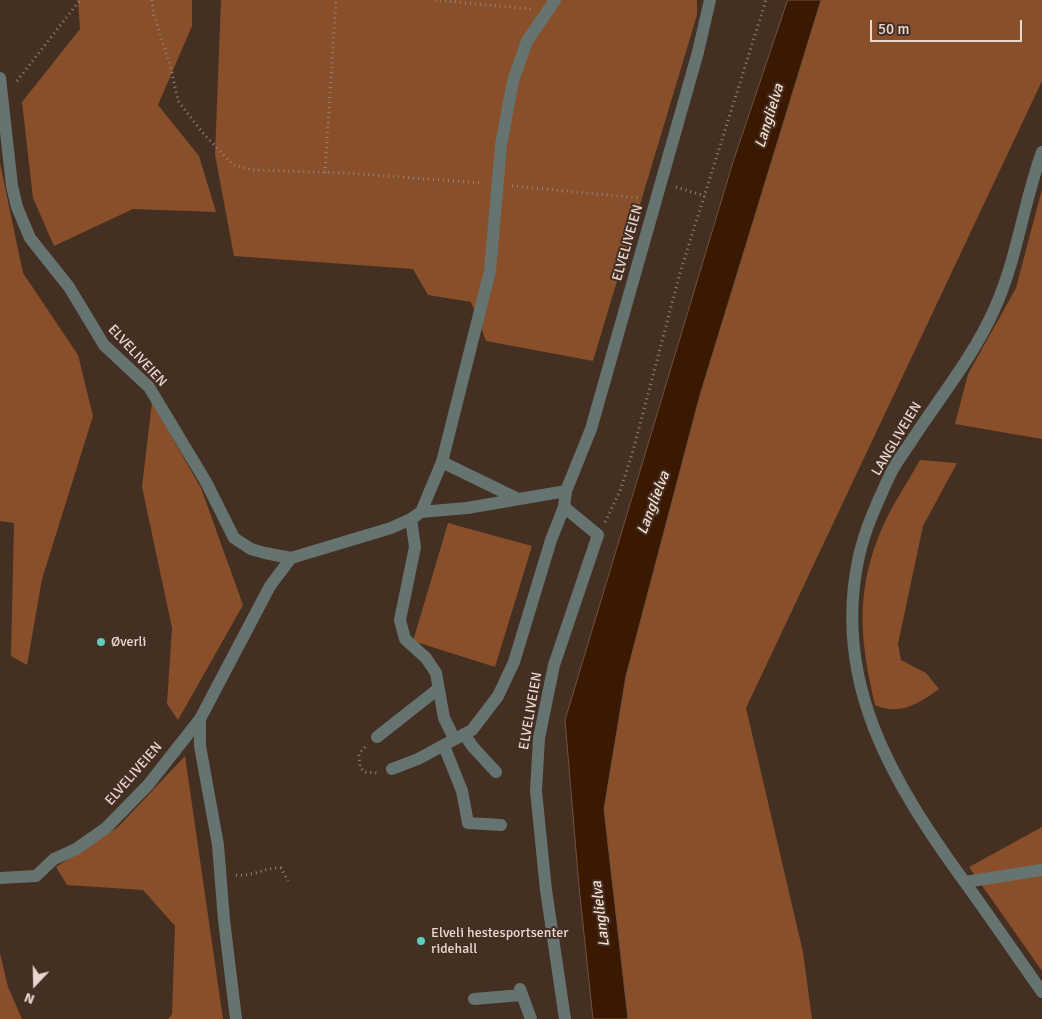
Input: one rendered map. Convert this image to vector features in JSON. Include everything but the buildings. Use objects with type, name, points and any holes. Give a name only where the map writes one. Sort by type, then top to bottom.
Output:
[{"type":"street","points":[[501,825],[468,823],[454,739],[444,718],[436,673],[426,658],[405,639],[400,620],[415,547],[416,516],[442,462],[490,271],[501,145],[512,81],[527,41],[546,10],[555,0]]},
{"type":"street","name":"ELVELIVEIEN","points":[[392,769],[472,730],[498,696],[514,662],[564,506],[566,491],[590,429],[698,52],[710,0]]},
{"type":"street","name":"ELVELIVEIEN","points":[[0,78],[4,99],[12,186],[17,207],[30,238],[69,287],[104,345],[149,387],[206,482],[234,538],[265,554],[291,558],[391,528],[416,516],[566,491]]},
{"type":"street","name":"LANGLIVEIEN","points":[[1042,152],[1008,277],[994,312],[890,474],[865,532],[852,616],[854,655],[862,697],[881,748],[912,803],[1042,992]]},
{"type":"street","points":[[442,462],[518,499]]},
{"type":"street","points":[[564,506],[598,535]]},
{"type":"street","name":"ELVELIVEIEN","points":[[565,1019],[546,890],[536,791],[539,738],[554,665],[598,535]]},
{"type":"street","name":"ELVELIVEIEN","points":[[0,878],[36,876],[54,859],[76,849],[106,828],[148,785],[200,719],[270,586],[291,558]]},
{"type":"street","points":[[377,737],[438,689]]},
{"type":"street","points":[[200,719],[200,746],[218,845],[224,920],[236,1019]]},
{"type":"street","points":[[454,739],[473,747],[496,772]]},
{"type":"street","points":[[965,882],[1042,870]]},
{"type":"street","points":[[474,999],[521,992],[531,1019]]},
{"type":"path","points":[[4,99],[80,0]]},
{"type":"path","points":[[152,0],[154,16],[170,64],[178,101],[202,132],[233,165],[253,170],[326,172],[498,185],[656,200]]},
{"type":"path","points":[[326,172],[336,0]]},
{"type":"path","points":[[435,0],[546,10]]},
{"type":"path","points":[[598,535],[620,491],[634,451],[680,273],[766,0]]},
{"type":"path","points":[[661,183],[705,196]]},
{"type":"path","points":[[377,737],[359,754],[360,767],[364,772],[371,773],[383,773],[392,769]]},
{"type":"path","points":[[220,874],[242,876],[273,868],[281,868],[288,881]]},
{"type":"shaded area","points":[[78,0],[192,0],[192,26],[158,105],[199,156],[216,212],[133,209],[54,246],[33,198],[22,102],[80,29]]},
{"type":"shaded area","points":[[221,0],[697,0],[697,15],[593,361],[486,341],[471,302],[428,295],[413,269],[234,256],[215,155]]},
{"type":"shaded area","points":[[821,0],[1042,0],[1042,81],[746,708],[803,952],[812,1019],[628,1019],[604,809],[626,676],[700,395]]},
{"type":"shaded area","points":[[0,163],[23,273],[78,355],[93,416],[42,579],[27,665],[11,656],[14,523],[0,521]]},
{"type":"shaded area","points":[[1042,189],[1042,439],[955,424],[968,374],[1016,288]]},
{"type":"shaded area","points":[[152,402],[201,488],[243,605],[178,720],[167,704],[172,628],[142,487]]},
{"type":"shaded area","points":[[920,460],[957,463],[923,526],[898,644],[901,660],[926,673],[939,689],[908,707],[901,709],[884,708],[875,705],[870,683],[864,641],[863,601],[871,560],[882,528]]},
{"type":"shaded area","points":[[448,523],[532,546],[495,667],[413,641]]},
{"type":"shaded area","points":[[185,756],[223,1019],[168,1019],[172,1014],[175,926],[143,890],[67,885],[56,867],[118,827]]},
{"type":"shaded area","points":[[1042,827],[1042,971],[969,867]]},
{"type":"shaded area","points":[[0,953],[8,987],[22,1019],[0,1019]]},
{"type":"water","name":"Langlielva","points":[[788,0],[821,0],[700,395],[626,676],[604,809],[628,1019],[593,1019],[579,886],[565,720],[733,162]]},
{"type":"place","name":"Øverli","points":[[101,642]]},
{"type":"place","name":"Elveli hestesportsenter ridehall","points":[[421,941]]}]
